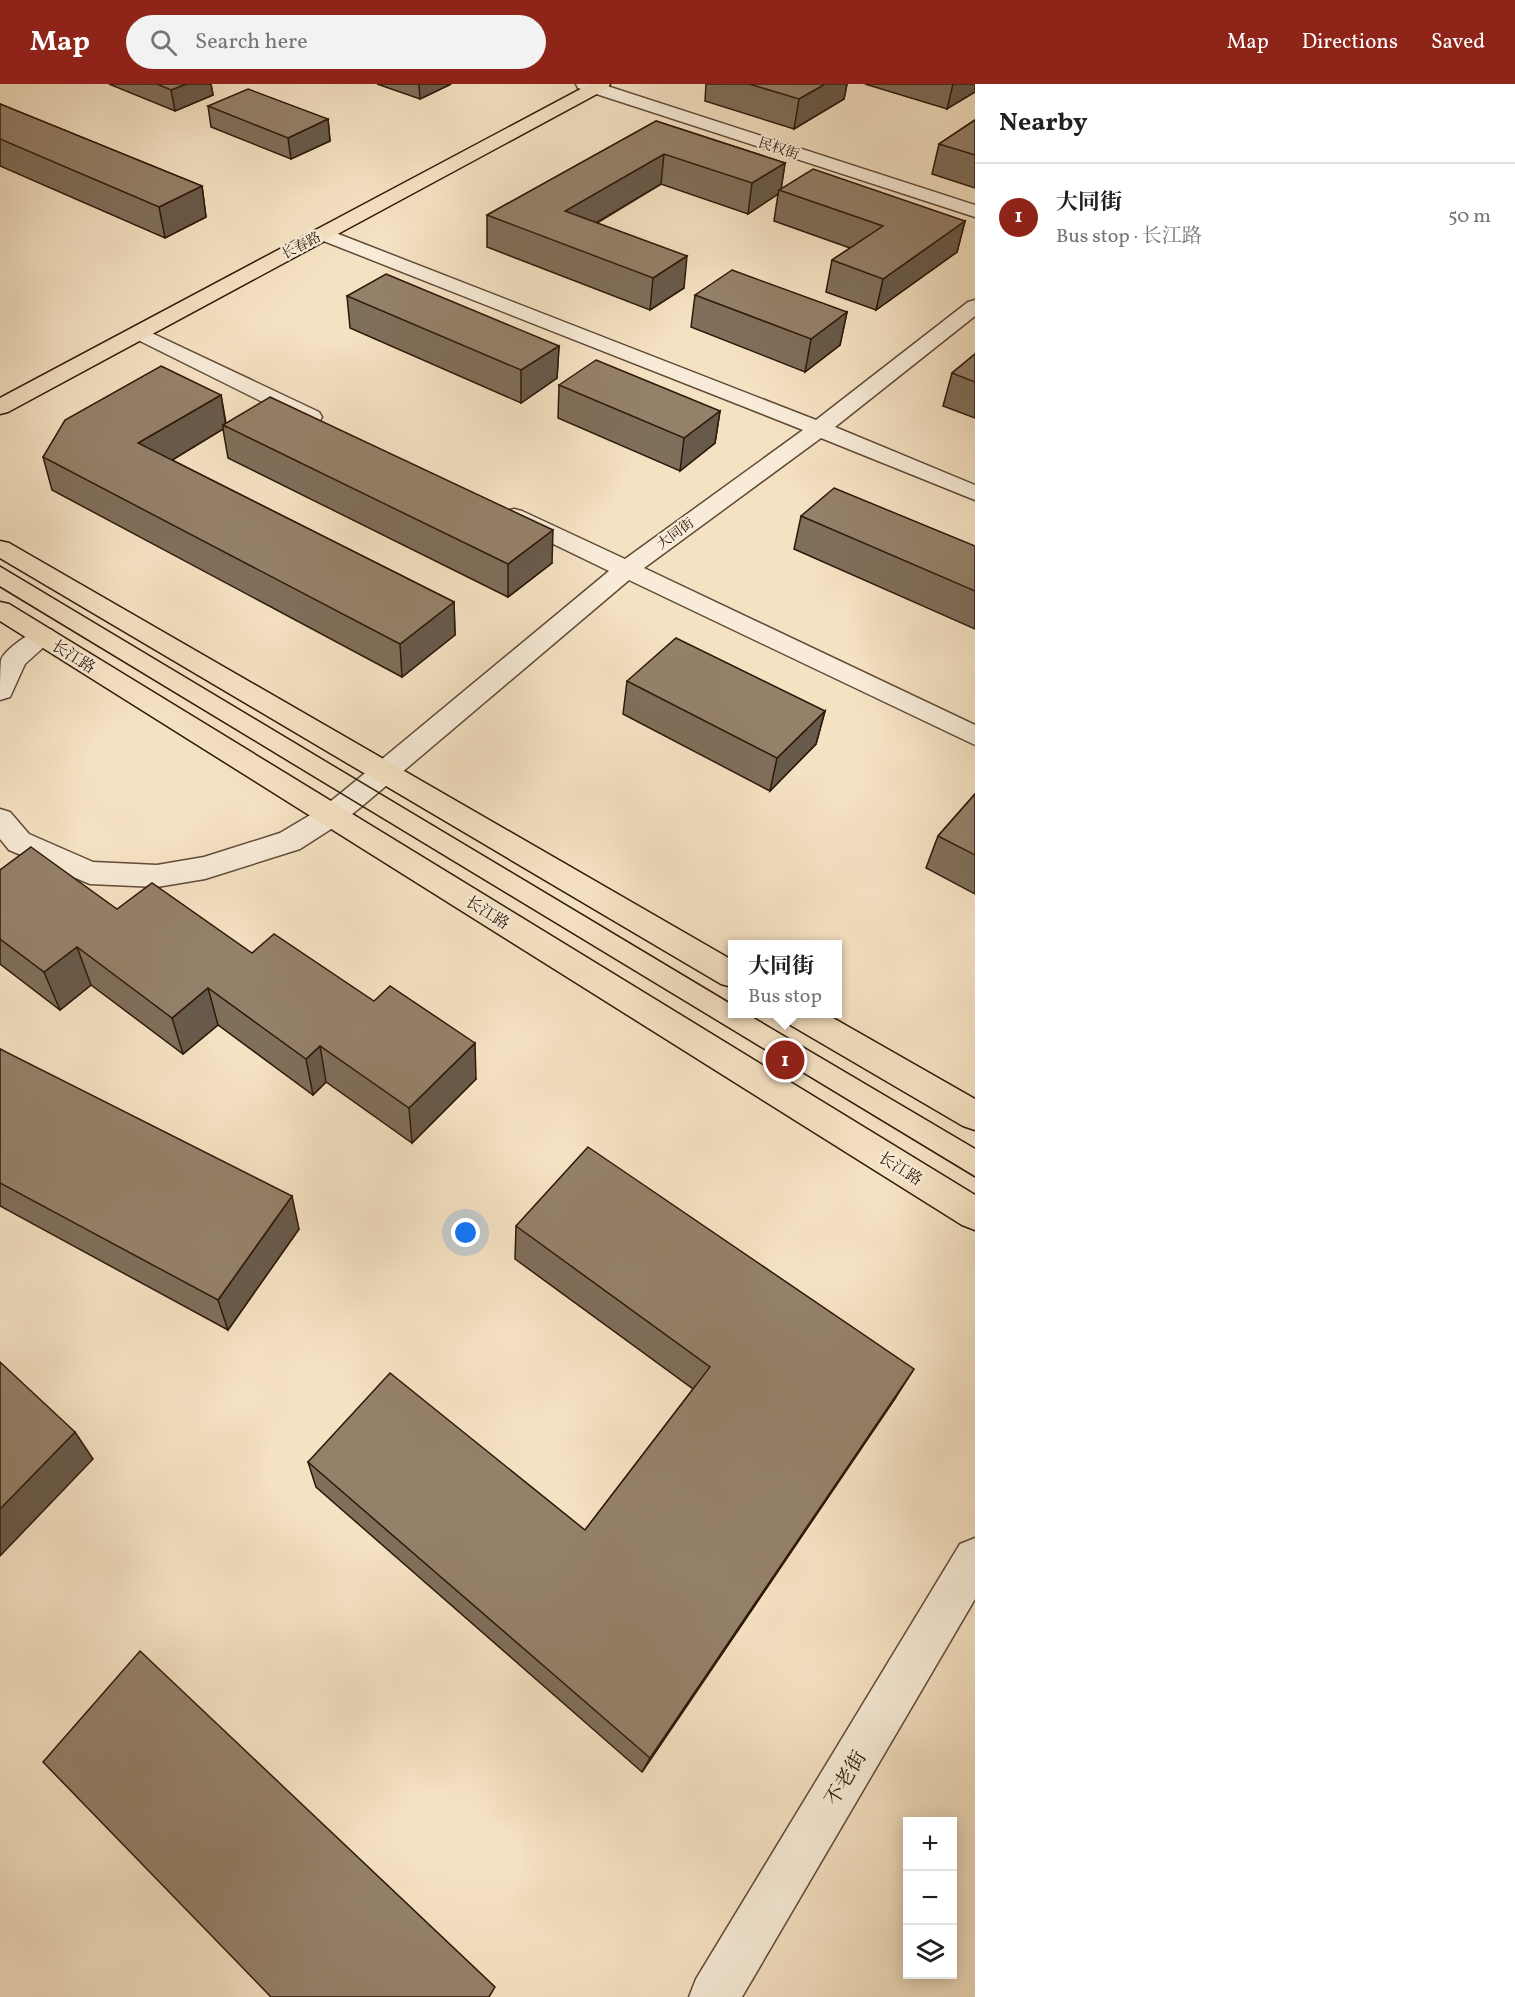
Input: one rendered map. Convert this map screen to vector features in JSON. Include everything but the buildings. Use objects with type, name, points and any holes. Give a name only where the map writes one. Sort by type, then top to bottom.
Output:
[{"type":"main road","name":"长春路","points":[[0,406],[323,234],[594,85]]},
{"type":"main road","points":[[0,548],[728,973]]},
{"type":"main road","name":"长江路","points":[[0,610],[975,1214]]},
{"type":"main road","points":[[806,1018],[975,1116]]},
{"type":"street","name":"民权街","points":[[594,85],[975,211]]},
{"type":"street","points":[[323,234],[817,428],[975,493]]},
{"type":"street","name":"大同街","points":[[9,848],[90,873],[157,876],[205,868],[290,841],[332,815],[626,570],[798,445],[817,428],[842,413],[975,306]]},
{"type":"street","points":[[139,333],[329,426]]},
{"type":"street","points":[[499,508],[975,736]]},
{"type":"street","points":[[0,692],[14,660],[43,636]]},
{"type":"street","points":[[0,819],[9,848]]},
{"type":"street","name":"不老街","points":[[714,1997],[975,1559]]},
{"type":"tram line","points":[[0,566],[728,1002]]},
{"type":"tram line","points":[[0,587],[975,1177]]},
{"type":"tram line","points":[[755,1018],[975,1148]]},
{"type":"place","name":"大同街","points":[[785,1060]]}]
